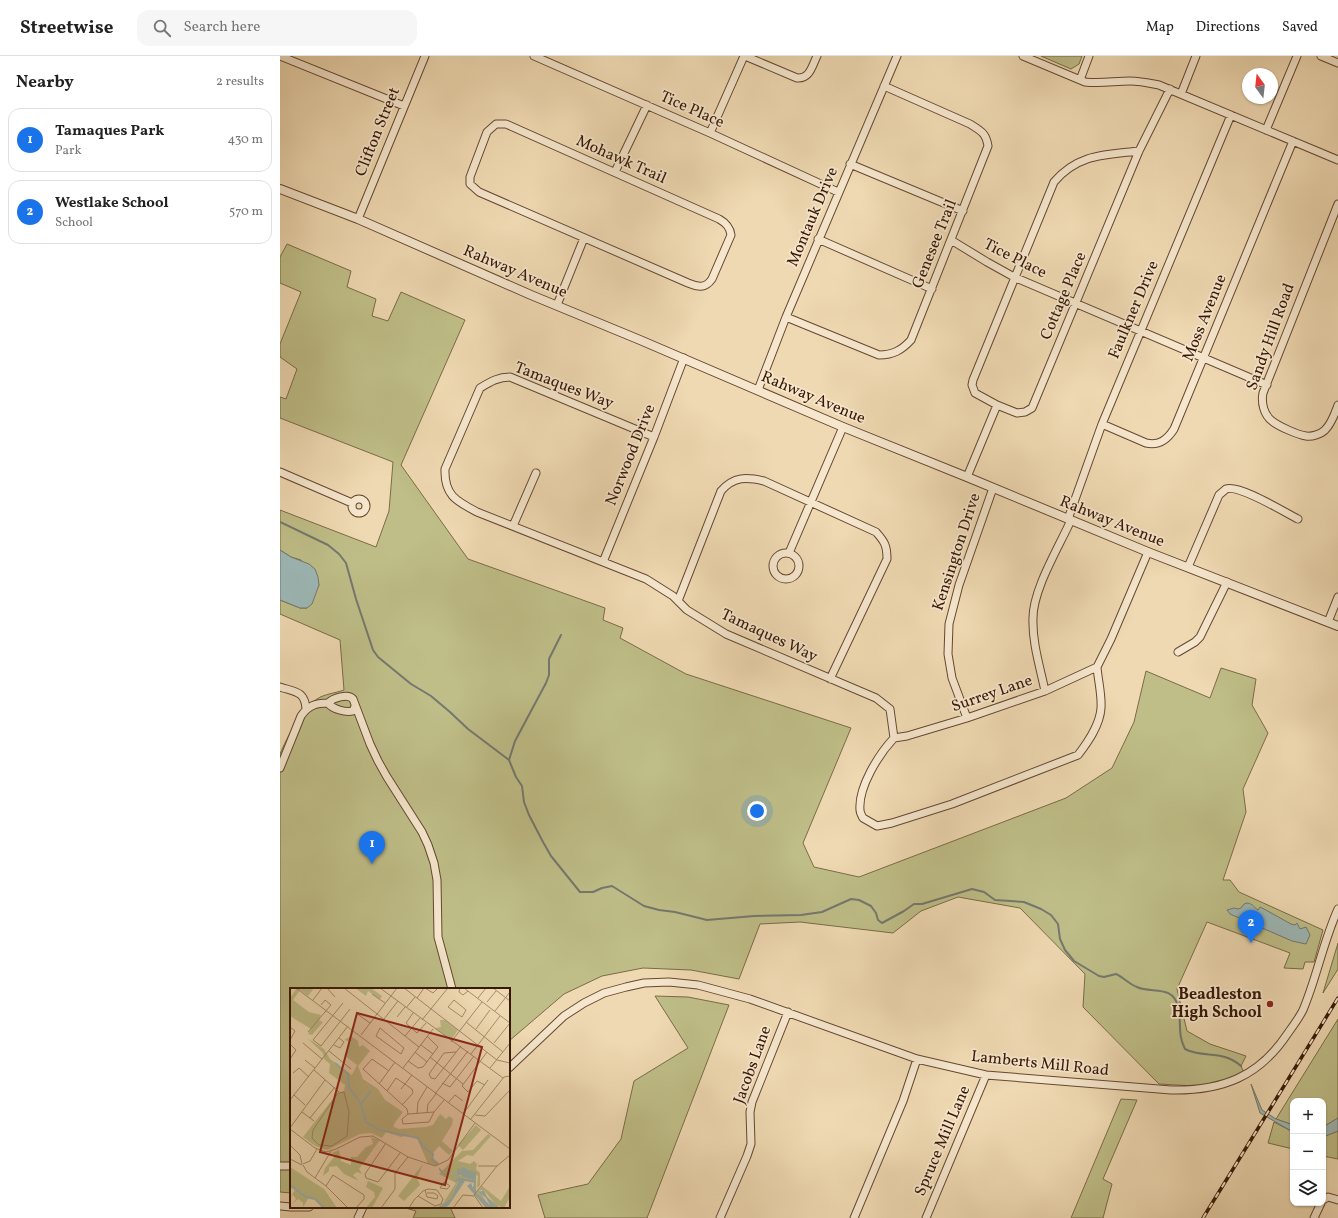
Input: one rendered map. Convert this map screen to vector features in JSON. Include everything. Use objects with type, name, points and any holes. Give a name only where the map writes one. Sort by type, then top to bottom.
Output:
[{"type":"street","points":[[280,56],[404,106]]},
{"type":"street","name":"Clifton Street","points":[[358,219],[425,56]]},
{"type":"street","name":"Tice Place","points":[[534,56],[710,133],[838,192]]},
{"type":"street","points":[[710,133],[744,56],[801,79],[806,78],[817,56]]},
{"type":"street","name":"Montauk Drive","points":[[758,390],[818,239],[897,56]]},
{"type":"street","points":[[1023,56],[1080,80],[1093,83],[1145,82],[1159,84],[1338,160]]},
{"type":"street","points":[[1080,80],[1089,56]]},
{"type":"street","points":[[1181,94],[1196,56]]},
{"type":"street","points":[[1266,130],[1297,56]]},
{"type":"street","points":[[1321,56],[1338,64]]},
{"type":"street","name":"Genesee Trail","points":[[786,317],[879,355],[889,355],[898,351],[911,340],[988,146],[985,135],[970,124],[884,86]]},
{"type":"street","name":"Cottage Place","points":[[1139,151],[1103,155],[1083,160],[1073,164],[1054,182],[1014,276],[972,385],[975,393],[997,405],[1017,413],[1025,412],[1032,408],[1139,151],[1170,89]]},
{"type":"street","points":[[615,172],[646,105]]},
{"type":"street","name":"Faulkner Drive","points":[[1045,691],[1035,646],[1033,617],[1038,590],[1069,519],[1102,424],[1231,115]]},
{"type":"street","name":"Mohawk Trail","points":[[496,124],[506,124],[719,219],[730,229],[731,235],[712,279],[709,284],[702,287],[698,287],[584,238],[478,192],[470,184],[470,176],[487,132],[496,124]]},
{"type":"street","name":"Moss Avenue","points":[[1102,424],[1153,445],[1162,443],[1174,429],[1293,141]]},
{"type":"street","points":[[850,164],[963,211]]},
{"type":"street","name":"Rahway Avenue","points":[[280,189],[358,219],[524,292],[684,358],[843,427],[1148,552],[1338,626]]},
{"type":"street","name":"Sandy Hill Road","points":[[1338,204],[1266,385],[1262,400],[1266,413],[1271,421],[1305,436],[1317,435],[1325,430],[1338,405]]},
{"type":"street","points":[[557,305],[584,238]]},
{"type":"street","points":[[818,239],[932,289]]},
{"type":"street","name":"Tice Place","points":[[951,240],[987,262],[1014,276],[1266,385]]},
{"type":"street","name":"Norwood Drive","points":[[603,562],[654,437],[684,358]]},
{"type":"street","name":"Tamaques Way","points":[[654,437],[510,377],[500,377],[480,388],[445,469],[444,479],[448,490],[456,501],[477,512],[646,579],[673,596],[687,610],[726,634],[876,698],[890,709],[894,738]]},
{"type":"street","points":[[967,477],[997,405]]},
{"type":"street","points":[[788,553],[843,427]]},
{"type":"street","points":[[280,472],[352,503]]},
{"type":"street","points":[[513,526],[536,473]]},
{"type":"street","points":[[678,600],[721,490],[728,482],[738,479],[751,478],[764,481],[876,532],[883,540],[887,548],[887,559],[830,679]]},
{"type":"street","name":"Kensington Drive","points":[[967,718],[952,678],[948,654],[949,624],[958,585],[993,488]]},
{"type":"street","points":[[1188,567],[1219,495],[1226,489],[1235,488],[1298,519]]},
{"type":"street","points":[[894,738],[876,761],[863,790],[860,810],[863,818],[877,826],[892,823],[952,804],[1078,755],[1086,745],[1100,716],[1102,706],[1096,668],[1111,639],[1148,552]]},
{"type":"street","points":[[1178,652],[1195,642],[1200,637],[1227,582]]},
{"type":"street","points":[[1328,622],[1338,597]]},
{"type":"street","name":"Surrey Lane","points":[[894,738],[908,736],[967,718],[1045,691],[1096,668]]},
{"type":"street","points":[[280,687],[302,694],[305,699],[306,709]]},
{"type":"street","points":[[280,768],[301,716],[306,709],[313,705],[328,703],[332,700],[349,696],[353,699],[380,766],[419,827],[428,845],[434,863],[437,880],[438,937],[452,988]]},
{"type":"street","points":[[328,703],[330,706],[349,712],[353,711],[355,706]]},
{"type":"street","name":"Lamberts Mill Road","points":[[510,1067],[564,1016],[584,1003],[604,993],[626,987],[644,983],[669,982],[698,984],[750,999],[917,1059],[986,1075],[1139,1088],[1182,1090],[1214,1086],[1250,1073],[1277,1050],[1302,1012],[1311,989],[1330,927],[1338,909]]},
{"type":"street","name":"Jacobs Lane","points":[[720,1218],[747,1156],[750,1144],[750,1112],[752,1102],[788,1012]]},
{"type":"street","points":[[854,1218],[903,1101],[917,1059]]},
{"type":"street","name":"Spruce Mill Lane","points":[[926,1218],[986,1075]]},
{"type":"street","points":[[1326,1198],[1328,1197],[1338,1200]]},
{"type":"street","points":[[280,1206],[290,1207]]},
{"type":"street","points":[[1314,1218],[1320,1206]]},
{"type":"street","points":[[358,1218],[363,1208]]},
{"type":"shaded area","points":[[1041,56],[1082,56],[1079,64],[1071,69]]},
{"type":"shaded area","points":[[287,244],[351,271],[347,287],[376,299],[372,316],[388,321],[401,292],[465,320],[401,465],[468,559],[605,608],[603,620],[623,628],[620,638],[686,674],[851,728],[803,843],[814,867],[859,877],[1066,798],[1112,768],[1134,722],[1146,671],[1210,698],[1221,668],[1256,679],[1252,705],[1268,733],[1243,789],[1246,812],[1223,880],[1230,880],[1239,892],[1323,930],[1314,962],[1305,962],[1303,969],[1284,968],[1290,953],[1207,922],[1177,989],[1187,1031],[1210,1044],[1246,1056],[1241,1066],[1245,1075],[1214,1087],[1159,1084],[1083,1007],[1085,974],[1020,908],[958,897],[921,911],[893,933],[800,922],[760,924],[739,979],[691,970],[643,968],[602,976],[564,994],[510,1040],[510,988],[290,988],[290,1193],[280,1192],[280,754],[296,724],[311,704],[323,696],[344,690],[340,640],[280,614],[280,600],[300,608],[307,608],[319,585],[301,560],[291,557],[280,550],[280,510],[376,547],[389,511],[393,462],[280,418],[280,397],[286,399],[297,369],[280,357],[280,344],[301,292],[280,283],[280,257]]},
{"type":"shaded area","points":[[1338,943],[1338,969],[1323,993]]},
{"type":"shaded area","points":[[655,996],[688,997],[729,1005],[647,1218],[545,1218],[538,1195],[588,1184],[621,1139],[634,1081],[688,1048]]},
{"type":"shaded area","points":[[1338,1019],[1338,1118],[1326,1125],[1326,1098],[1290,1098],[1290,1124],[1276,1119]]},
{"type":"shaded area","points":[[1121,1099],[1137,1100],[1103,1179],[1112,1184],[1103,1218],[1071,1218]]},
{"type":"shaded area","points":[[1274,1122],[1290,1130],[1290,1148],[1268,1143]]},
{"type":"shaded area","points":[[1338,1131],[1338,1159],[1326,1157],[1326,1136]]},
{"type":"shaded area","points":[[406,1208],[450,1208],[455,1218],[413,1218],[416,1211]]},
{"type":"water","points":[[280,550],[291,557],[309,564],[315,569],[319,585],[312,604],[307,608],[300,608],[280,600]]},
{"type":"water","points":[[1247,903],[1251,904],[1258,910],[1260,907],[1291,924],[1295,925],[1297,923],[1300,929],[1306,927],[1310,935],[1306,944],[1292,941],[1230,914],[1227,910],[1241,908]]},
{"type":"water","points":[[1251,1084],[1262,1110],[1276,1119],[1290,1124],[1290,1130],[1260,1113]]},
{"type":"water","points":[[1338,1118],[1338,1131],[1326,1136],[1326,1125]]},
{"type":"waterway","points":[[280,522],[328,545],[339,554],[346,563],[373,650],[378,657],[411,684],[431,696],[468,729],[509,760],[516,777],[522,786],[524,802],[529,815],[543,842],[551,856],[580,892],[593,892],[612,886],[644,906],[707,920],[754,916],[801,915],[822,912],[851,899],[859,900],[871,906],[876,913],[878,920],[882,923],[914,904],[922,904],[972,889],[984,892],[995,900],[1024,902],[1051,915],[1058,924],[1060,939],[1065,950],[1074,961],[1099,976],[1104,977],[1116,974],[1137,987],[1167,992],[1171,995],[1178,1007],[1180,1033],[1185,1049],[1192,1052],[1227,1058],[1241,1066]]},
{"type":"waterway","points":[[509,760],[515,741],[546,683],[549,675],[549,659],[561,635]]},
{"type":"railway","points":[[1203,1218],[1338,998]]},
{"type":"place","name":"Tamaques Park","points":[[372,864]]},
{"type":"place","name":"Westlake School","points":[[1251,943]]},
{"type":"place","name":"Beadleston High School","points":[[1270,1004]]}]
